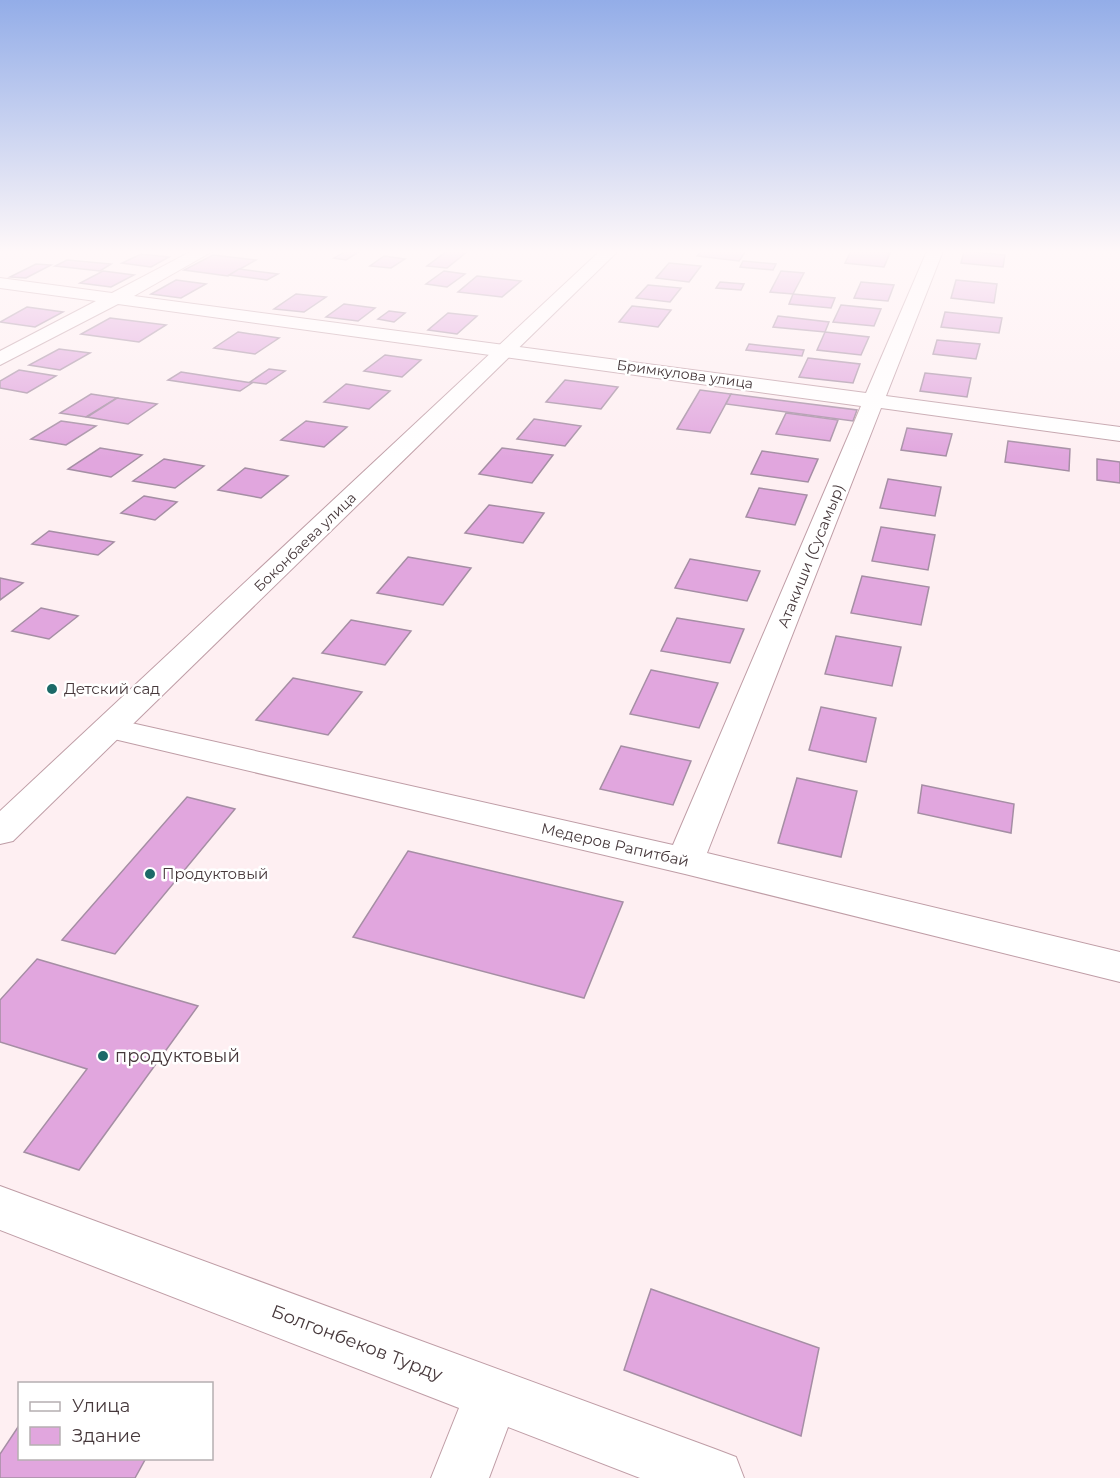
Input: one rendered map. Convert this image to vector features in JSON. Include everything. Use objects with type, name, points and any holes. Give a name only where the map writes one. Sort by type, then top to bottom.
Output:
[{"type":"street","points":[[0,359],[75,320]]},
{"type":"street","name":"Бримкулова улица","points":[[281,320],[1120,434]]},
{"type":"street","name":"Боконбаева улица","points":[[0,832],[538,320]]},
{"type":"street","name":"Атакиши (Сусамыр)","points":[[685,861],[907,320]]},
{"type":"street","name":"Медеров Рапитбай","points":[[109,728],[685,861],[1120,967]]},
{"type":"street","name":"Болгонбеков Турду","points":[[0,1208],[715,1478]]},
{"type":"street","points":[[460,1478],[492,1394]]},
{"type":"building","points":[[4,320],[48,320],[35,327],[0,322]]},
{"type":"building","points":[[106,320],[166,325],[139,342],[81,334]]},
{"type":"building","points":[[440,320],[473,320],[457,334],[428,330]]},
{"type":"building","points":[[621,320],[663,320],[658,327],[619,322]]},
{"type":"building","points":[[776,320],[829,322],[825,332],[773,327]]},
{"type":"building","points":[[834,320],[876,320],[874,326],[833,322]]},
{"type":"building","points":[[943,320],[1002,320],[999,333],[941,327]]},
{"type":"building","points":[[238,332],[279,338],[255,354],[214,348]]},
{"type":"building","points":[[825,332],[869,337],[861,355],[817,350]]},
{"type":"building","points":[[937,340],[980,344],[976,359],[933,354]]},
{"type":"building","points":[[749,344],[804,350],[802,356],[746,350]]},
{"type":"building","points":[[59,349],[90,353],[60,370],[29,365]]},
{"type":"building","points":[[385,355],[421,360],[402,377],[364,371]]},
{"type":"building","points":[[808,358],[860,364],[853,383],[799,377]]},
{"type":"building","points":[[269,369],[285,371],[266,384],[250,382]]},
{"type":"building","points":[[19,370],[56,376],[27,393],[0,388],[0,381]]},
{"type":"building","points":[[181,372],[252,383],[240,391],[168,380]]},
{"type":"building","points":[[925,373],[971,378],[967,397],[920,391]]},
{"type":"building","points":[[565,380],[618,387],[601,409],[546,402]]},
{"type":"building","points":[[346,384],[390,391],[369,409],[324,402]]},
{"type":"building","points":[[700,390],[731,394],[710,433],[677,429]]},
{"type":"building","points":[[91,394],[117,398],[86,417],[60,413]]},
{"type":"building","points":[[731,394],[857,410],[853,421],[726,404]]},
{"type":"building","points":[[117,398],[157,404],[128,424],[87,417]]},
{"type":"building","points":[[786,413],[838,420],[830,441],[776,434]]},
{"type":"building","points":[[534,419],[581,426],[565,446],[517,439]]},
{"type":"building","points":[[61,421],[96,426],[66,445],[31,439]]},
{"type":"building","points":[[306,421],[347,427],[324,447],[281,440]]},
{"type":"building","points":[[907,428],[952,434],[946,456],[901,450]]},
{"type":"building","points":[[1008,441],[1070,449],[1069,471],[1005,462]]},
{"type":"building","points":[[100,448],[142,455],[111,477],[68,469]]},
{"type":"building","points":[[502,448],[553,455],[532,483],[479,474]]},
{"type":"building","points":[[762,451],[818,459],[808,482],[751,474]]},
{"type":"building","points":[[164,459],[204,466],[175,488],[133,481]]},
{"type":"building","points":[[1097,459],[1120,462],[1120,483],[1097,480]]},
{"type":"building","points":[[245,468],[288,476],[261,498],[218,490]]},
{"type":"building","points":[[888,479],[941,487],[935,516],[880,508]]},
{"type":"building","points":[[759,488],[807,495],[795,525],[746,517]]},
{"type":"building","points":[[144,496],[177,502],[155,520],[121,513]]},
{"type":"building","points":[[489,505],[544,513],[523,543],[465,533]]},
{"type":"building","points":[[881,527],[935,535],[928,570],[872,561]]},
{"type":"building","points":[[49,531],[114,542],[98,555],[32,544]]},
{"type":"building","points":[[408,557],[471,568],[443,605],[377,593]]},
{"type":"building","points":[[690,559],[760,571],[747,601],[675,588]]},
{"type":"building","points":[[862,576],[929,587],[921,625],[851,613]]},
{"type":"building","points":[[0,578],[23,583],[0,600]]},
{"type":"building","points":[[41,608],[78,616],[49,639],[12,631]]},
{"type":"building","points":[[677,618],[744,629],[730,663],[661,651]]},
{"type":"building","points":[[351,620],[411,631],[385,665],[322,653]]},
{"type":"building","points":[[836,636],[901,647],[892,686],[825,674]]},
{"type":"building","points":[[651,670],[718,683],[699,728],[630,714]]},
{"type":"building","points":[[293,678],[362,692],[328,735],[256,720]]},
{"type":"building","points":[[821,707],[876,718],[866,762],[809,750]]},
{"type":"building","points":[[621,746],[691,761],[673,805],[600,789]]},
{"type":"building","points":[[797,778],[857,791],[841,857],[778,843]]},
{"type":"building","points":[[922,785],[1014,804],[1011,833],[918,813]]},
{"type":"building","name":"Продуктовый","points":[[187,797],[235,809],[115,954],[62,940]]},
{"type":"building","points":[[408,851],[623,902],[584,998],[353,937]]},
{"type":"building","name":"продуктовый","points":[[37,959],[198,1006],[79,1170],[24,1152],[87,1069],[0,1042],[0,1000]]},
{"type":"building","points":[[651,1289],[819,1348],[801,1436],[624,1370]]},
{"type":"building","points":[[18,1427],[18,1460],[145,1460],[135,1478],[0,1478],[0,1454]]},
{"type":"place","name":"Детский сад","points":[[52,689]]},
{"type":"place","name":"Продуктовый","points":[[150,874]]},
{"type":"place","name":"продуктовый","points":[[103,1056]]}]
